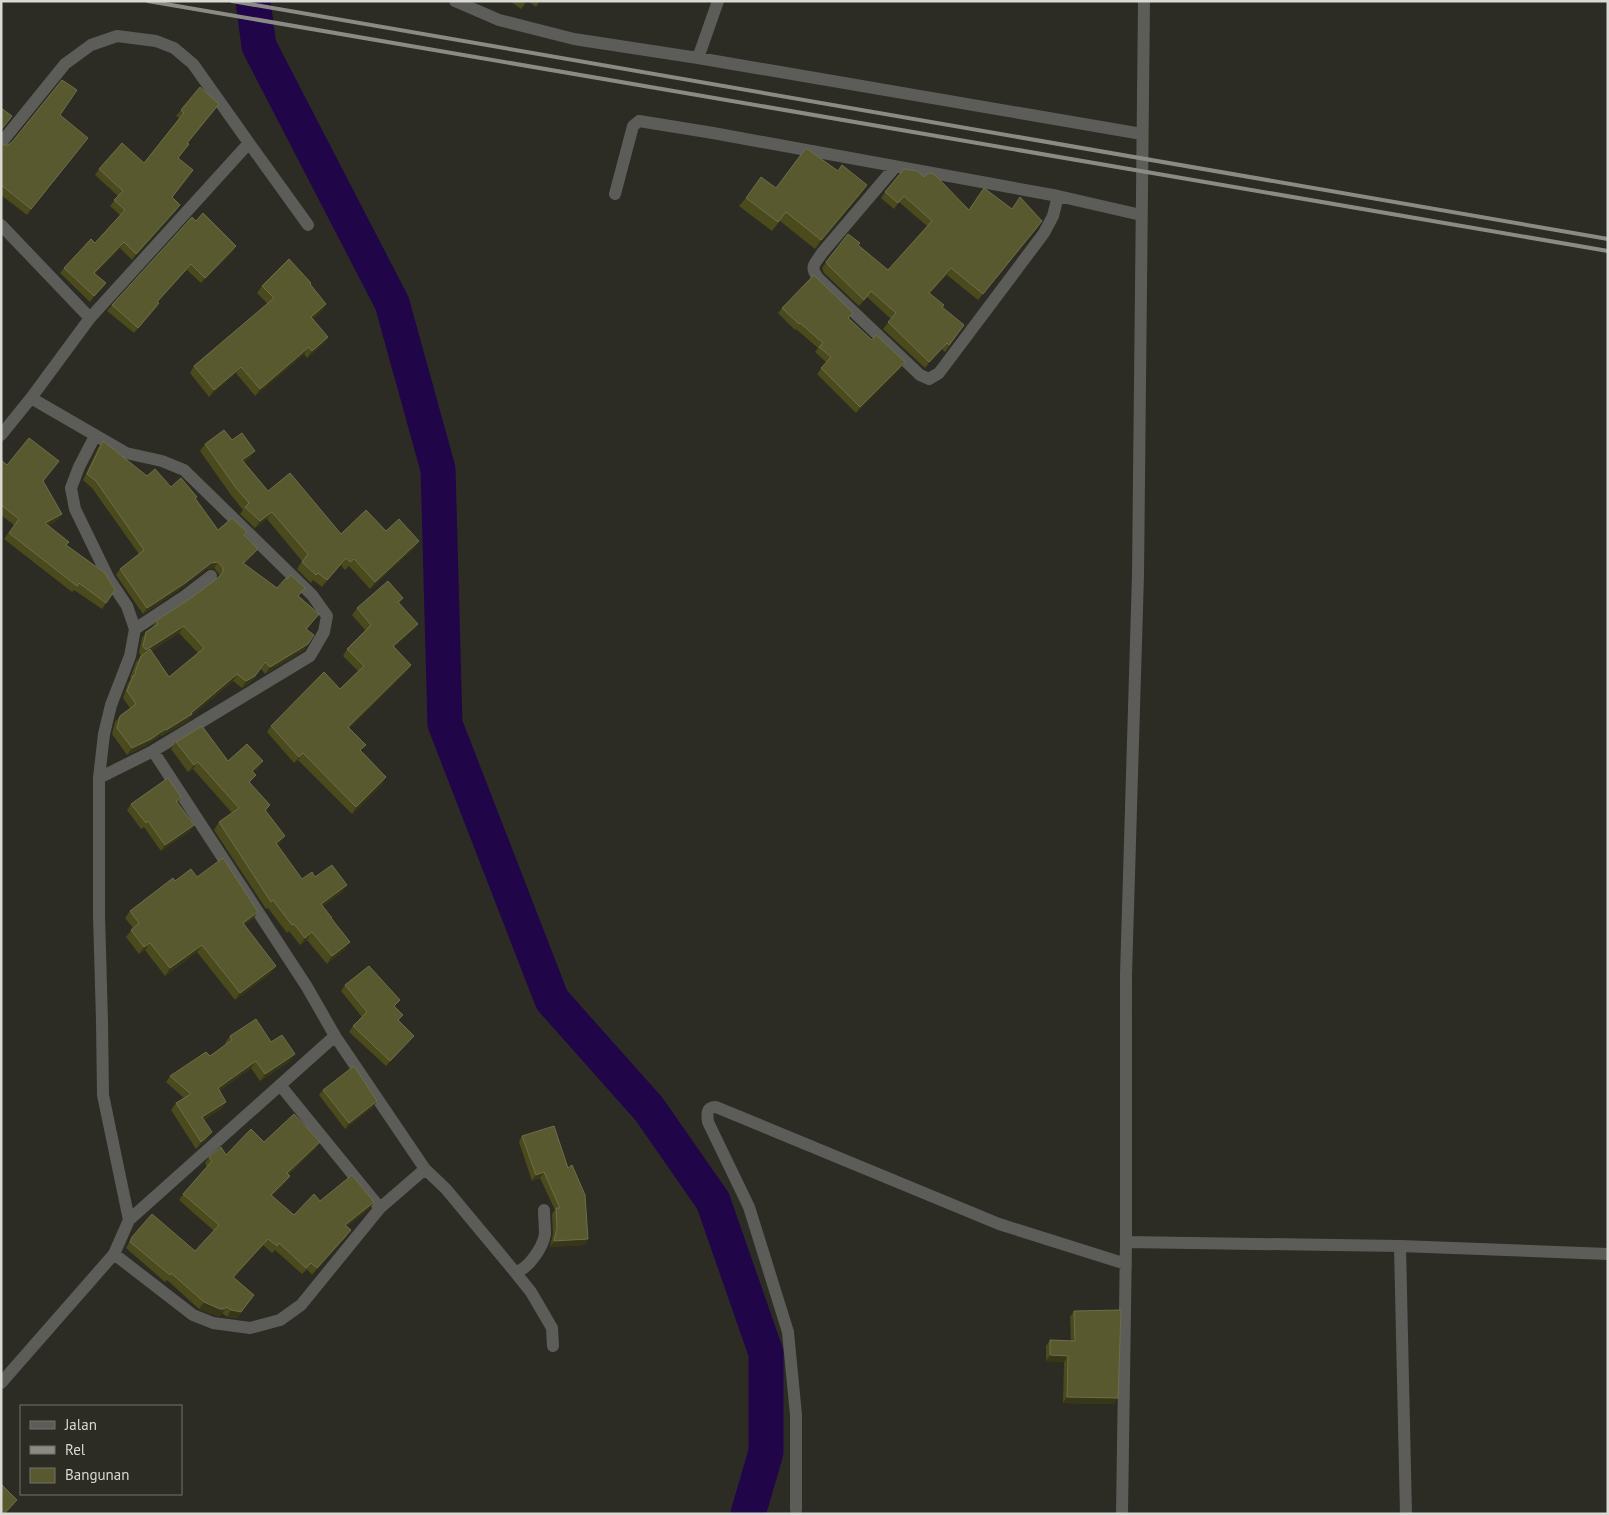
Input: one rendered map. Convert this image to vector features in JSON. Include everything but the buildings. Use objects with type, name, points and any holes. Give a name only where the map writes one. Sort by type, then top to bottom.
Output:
[{"type":"street","points":[[455,1],[499,20],[574,39],[698,58],[1142,134]]},
{"type":"street","points":[[698,58],[718,1]]},
{"type":"street","points":[[1122,1514],[1126,1264],[1126,975],[1138,575],[1144,1]]},
{"type":"street","points":[[1,143],[65,64],[91,45],[117,36],[156,40],[174,48],[193,64],[308,225]]},
{"type":"street","points":[[615,194],[633,126],[639,121],[1058,196],[1141,215]]},
{"type":"street","points":[[1,435],[90,318],[249,143]]},
{"type":"street","points":[[895,166],[822,253],[813,267],[813,271],[818,278],[920,375],[929,379],[939,373],[1044,233],[1053,216],[1058,196]]},
{"type":"street","points":[[1,225],[90,318]]},
{"type":"street","points":[[31,398],[126,453],[162,461],[184,470],[312,595],[327,616],[324,632],[310,656],[153,751],[99,778]]},
{"type":"street","points":[[95,436],[79,467],[71,488],[75,509],[109,580],[127,606],[135,628],[130,656],[111,705],[104,734],[99,778],[99,915],[103,1095],[129,1220]]},
{"type":"street","points":[[135,628],[212,576]]},
{"type":"street","points":[[153,751],[307,987],[335,1036],[425,1169],[446,1189],[531,1292],[552,1328],[553,1346]]},
{"type":"street","points":[[1,1383],[114,1254],[129,1220],[335,1036]]},
{"type":"street","points":[[280,1085],[380,1208]]},
{"type":"street","points":[[796,1512],[796,1415],[788,1332],[749,1207],[708,1122],[708,1108],[711,1106],[716,1107],[999,1224],[1126,1264]]},
{"type":"street","points":[[114,1254],[193,1315],[213,1323],[250,1328],[280,1320],[301,1305],[380,1208],[425,1169]]},
{"type":"street","points":[[515,1272],[527,1267],[538,1250],[545,1235],[544,1210]]},
{"type":"street","points":[[1126,1242],[1400,1246],[1608,1254]]},
{"type":"street","points":[[1400,1246],[1406,1514]]},
{"type":"waterway","points":[[253,1],[259,46],[392,303],[438,469],[445,724],[552,1000],[649,1109],[713,1201],[766,1353],[766,1452],[748,1514]]},
{"type":"railway","points":[[148,1],[1608,251]]},
{"type":"railway","points":[[232,1],[1608,239]]}]
